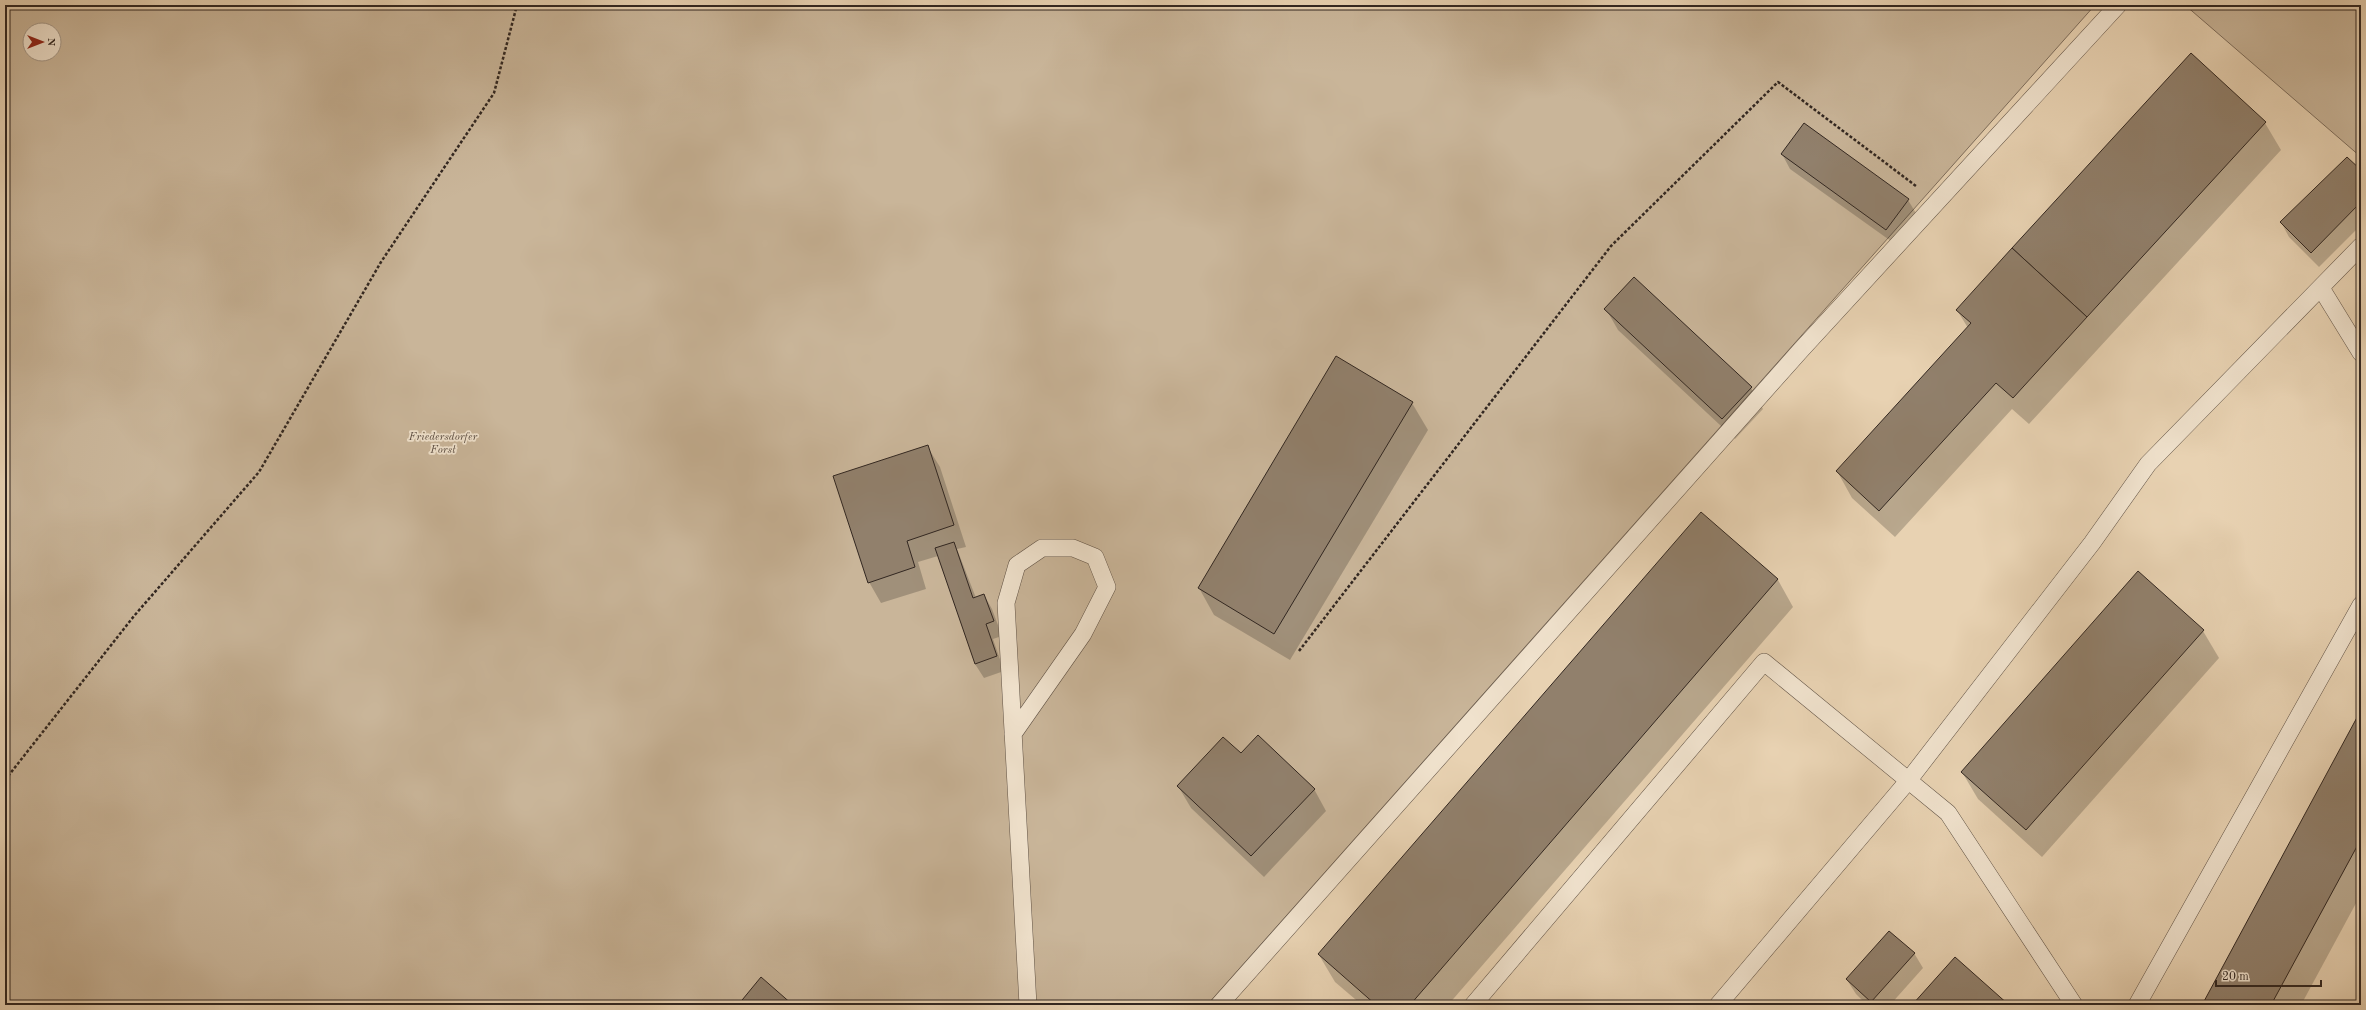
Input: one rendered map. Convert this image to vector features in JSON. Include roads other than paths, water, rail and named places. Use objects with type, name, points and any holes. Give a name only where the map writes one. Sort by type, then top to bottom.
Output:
[{"type":"lane","points":[[1219,1005],[1795,357],[2118,5]]},
{"type":"lane","points":[[1718,1005],[1908,781],[2092,543],[2148,464],[2361,246]]},
{"type":"lane","points":[[2320,288],[2361,353]]},
{"type":"lane","points":[[1013,734],[1083,634],[1107,587],[1095,557],[1073,548],[1042,548],[1017,565],[1006,603],[1013,734],[1028,1005]]},
{"type":"lane","points":[[2137,1005],[2361,605]]},
{"type":"lane","points":[[1473,1005],[1764,662],[1948,813],[2074,1005]]},
{"type":"park label","name":"Friedersdorfer Forst","points":[[443,442]]}]
